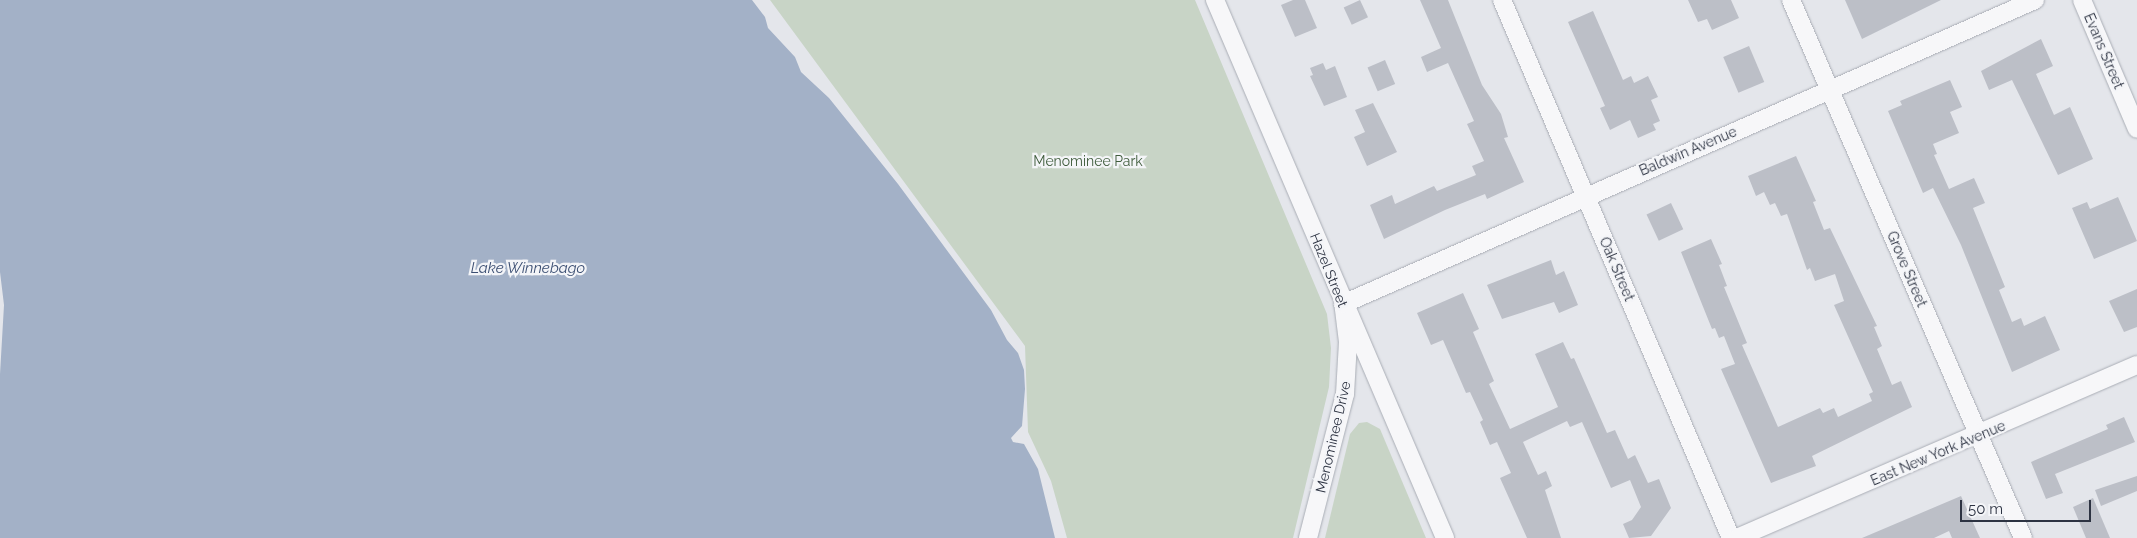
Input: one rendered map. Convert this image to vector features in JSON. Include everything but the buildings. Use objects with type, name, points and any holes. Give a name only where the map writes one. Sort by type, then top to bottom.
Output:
[{"type":"street","name":"Hazel Street","points":[[1215,0],[1444,538]]},
{"type":"street","name":"Oak Street","points":[[1502,0],[1731,538]]},
{"type":"street","name":"Grove Street","points":[[1792,0],[2023,538]]},
{"type":"street","name":"Baldwin Avenue","points":[[1343,304],[1585,195],[2035,0]]},
{"type":"street","name":"Evans Street","points":[[2082,0],[2137,129]]},
{"type":"street","name":"Menominee Drive","points":[[1308,538],[1345,394],[1348,342],[1343,304]]},
{"type":"street","name":"East New York Avenue","points":[[1737,538],[1978,436],[2137,365]]},
{"type":"green space","name":"Menominee Park","points":[[770,0],[1195,0],[1327,314],[1331,348],[1329,387],[1293,538],[1067,538],[1051,481],[1028,432],[1025,346]]},
{"type":"green space","points":[[1367,422],[1380,429],[1426,538],[1325,538],[1350,434],[1359,423]]},
{"type":"water","name":"Lake Winnebago","points":[[0,0],[752,0],[765,17],[768,28],[795,57],[801,72],[829,98],[898,184],[991,310],[1007,340],[1018,353],[1024,370],[1025,389],[1022,426],[1011,438],[1013,442],[1024,444],[1038,469],[1055,538],[0,538],[0,374],[4,305],[0,272]]}]
